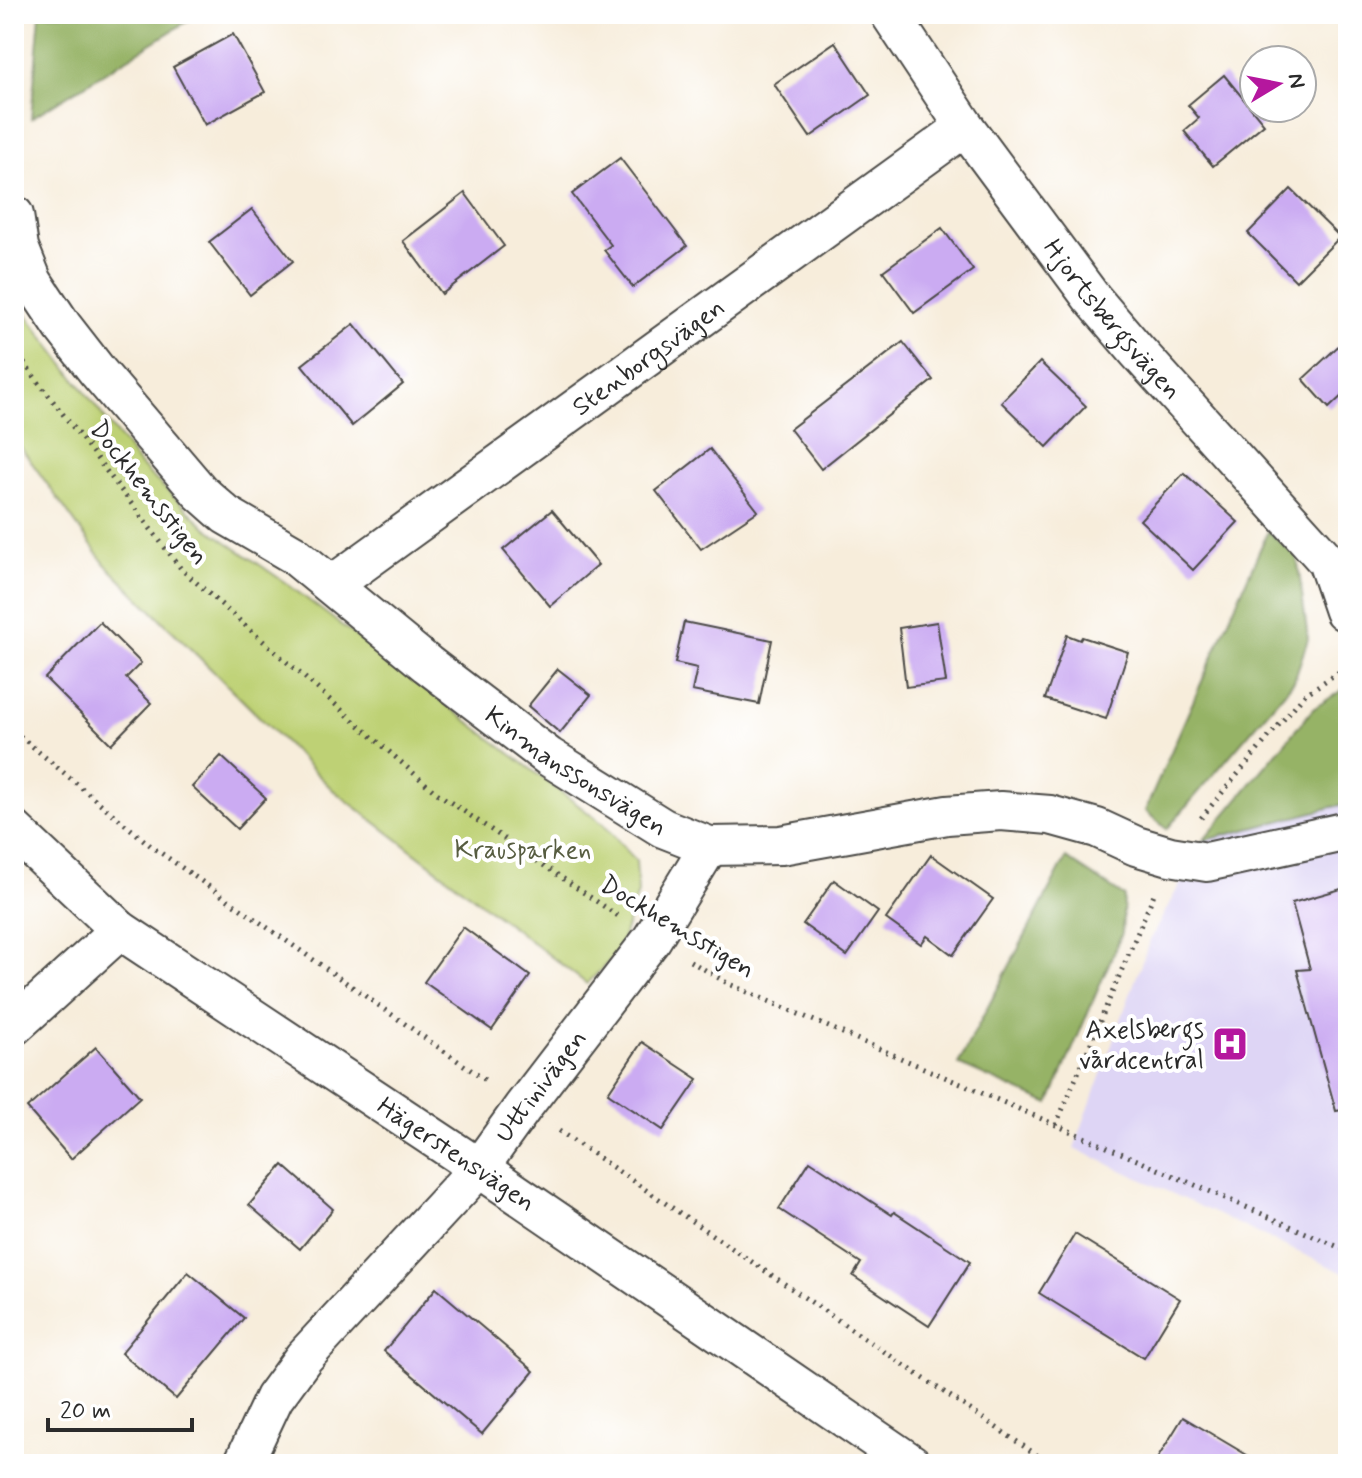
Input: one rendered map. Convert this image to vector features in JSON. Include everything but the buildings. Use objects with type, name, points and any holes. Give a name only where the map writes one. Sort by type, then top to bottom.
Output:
[{"type":"street","name":"Hjortsbergsvägen","points":[[890,14],[965,127],[1091,297],[1327,561],[1344,611]]},
{"type":"street","name":"Stenborgsvägen","points":[[332,585],[965,127]]},
{"type":"street","name":"Kinmanssonsvägen","points":[[14,215],[19,247],[33,282],[72,338],[200,492],[226,515],[293,554],[427,664],[549,757],[663,828],[709,846],[781,845],[947,815],[1001,811],[1050,815],[1097,828],[1136,846],[1207,862],[1348,831]]},
{"type":"street","name":"Hägerstensvägen","points":[[14,830],[120,930],[479,1168],[912,1464]]},
{"type":"street","name":"Uttinivägen","points":[[243,1464],[274,1398],[304,1357],[479,1168],[652,939],[709,846]]},
{"type":"street","points":[[14,1026],[120,930]]},
{"type":"path","name":"Dockhemsstigen","points":[[14,350],[182,570],[434,791],[652,939],[729,984],[1348,1251]]},
{"type":"path","points":[[1056,1125],[1170,856],[1304,695],[1348,666]]},
{"type":"shaded area","name":"Axelsbergs vårdcentral","points":[[1348,803],[1348,1275],[1074,1148],[1150,940],[1203,841]]},
{"type":"green space","points":[[40,14],[199,14],[31,118]]},
{"type":"green space","name":"Krausparken","points":[[14,298],[141,466],[207,528],[286,583],[603,824],[636,861],[638,893],[618,952],[587,984],[333,790],[105,564],[14,438]]},
{"type":"green space","points":[[1268,531],[1297,557],[1308,639],[1294,681],[1167,829],[1145,811]]},
{"type":"green space","points":[[1348,686],[1348,803],[1203,841],[1313,709]]},
{"type":"green space","points":[[1066,858],[1124,896],[1122,933],[1049,1104],[958,1064]]},
{"type":"place","name":"Axelsbergs vårdcentral","points":[[1230,1044]]}]
